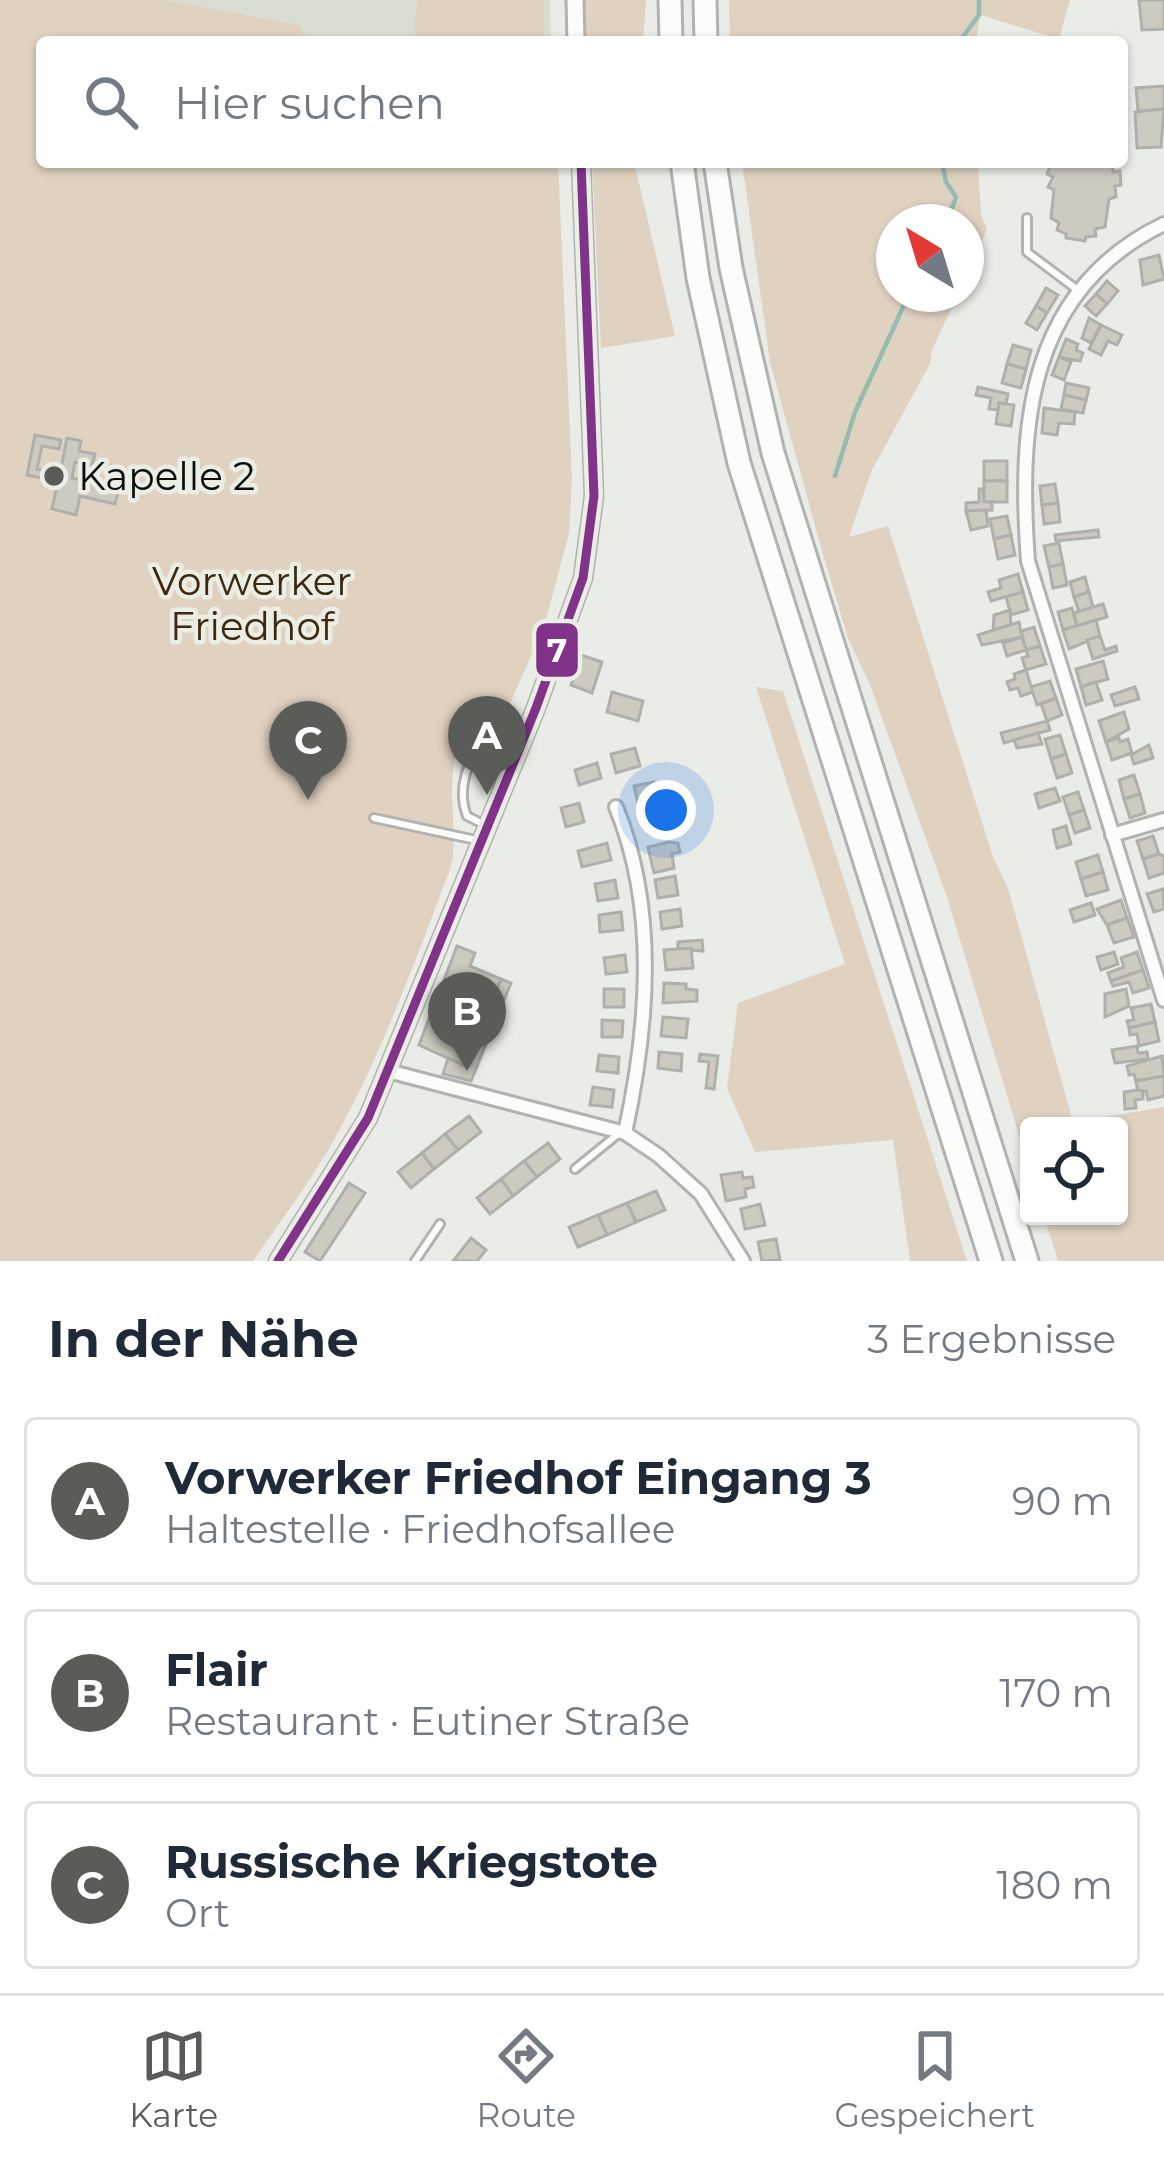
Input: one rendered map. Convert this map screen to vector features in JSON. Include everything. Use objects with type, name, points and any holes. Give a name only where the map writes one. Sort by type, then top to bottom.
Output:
[{"type":"highway","points":[[670,0],[671,36]]},
{"type":"highway","points":[[705,0],[706,36]]},
{"type":"highway","points":[[683,168],[698,278],[739,463],[991,1261]]},
{"type":"highway","points":[[716,168],[750,362],[799,545],[1028,1261]]},
{"type":"street","points":[[575,0],[576,36]]},
{"type":"street","points":[[284,1259],[342,1164],[388,1071],[583,578],[591,537],[592,412],[581,168]]},
{"type":"street","points":[[1164,224],[1121,248],[1079,291],[1061,318],[1033,387],[1025,431],[1023,490],[1028,561],[1164,1000]]},
{"type":"street","points":[[616,807],[630,841],[644,938],[641,1058],[623,1132]]},
{"type":"street","points":[[1112,835],[1164,820]]},
{"type":"street","points":[[388,1071],[623,1132],[659,1156],[701,1194],[743,1261]]},
{"type":"lane","points":[[1027,218],[1028,252],[1079,291]]},
{"type":"lane","points":[[484,834],[467,816],[461,800],[474,756],[490,739],[521,744]]},
{"type":"lane","points":[[374,818],[484,834]]},
{"type":"lane","points":[[575,1169],[623,1132]]},
{"type":"lane","points":[[415,1261],[440,1224]]},
{"type":"shaded area","points":[[0,0],[550,0],[551,36],[64,36]]},
{"type":"green space","name":"Vorwerker Friedhof","points":[[0,0],[164,0],[300,25],[305,36],[36,36],[36,168],[558,168],[572,479],[569,533],[545,624],[501,724],[477,729],[463,741],[455,759],[450,869],[401,998],[323,1159],[253,1261],[0,1261]]},
{"type":"green space","points":[[417,0],[544,0],[545,36],[414,36]]},
{"type":"green space","points":[[585,0],[646,0],[643,36],[586,36]]},
{"type":"green space","points":[[729,0],[1070,0],[1060,36],[980,15],[977,36],[730,36]]},
{"type":"green space","points":[[592,168],[635,168],[675,336],[601,348]]},
{"type":"green space","points":[[743,168],[978,168],[980,204],[876,204],[876,312],[950,312],[930,364],[871,472],[849,537],[888,526],[993,857],[1008,888],[1072,1117],[1020,1117],[1020,1138],[947,897],[870,685],[848,638],[770,362]]},
{"type":"green space","points":[[756,687],[783,691],[967,1261],[910,1261],[893,1140],[755,1152],[727,1088],[738,1003],[845,964]]},
{"type":"green space","points":[[1164,1107],[1164,1261],[1058,1261],[1047,1225],[1128,1225],[1128,1117],[1103,1117]]},
{"type":"building","points":[[1139,0],[1164,0],[1164,29],[1142,30]]},
{"type":"building","points":[[1164,86],[1164,109],[1138,111],[1136,88]]},
{"type":"building","points":[[1164,109],[1161,147],[1137,148],[1135,112]]},
{"type":"building","points":[[1050,168],[1120,171],[1121,185],[1115,186],[1105,227],[1095,229],[1096,236],[1085,241],[1066,238],[1057,230],[1059,223],[1051,218],[1054,190],[1048,187],[1053,177],[1047,174]]},
{"type":"building","points":[[1159,255],[1164,279],[1143,285],[1140,260]]},
{"type":"building","points":[[1107,281],[1118,291],[1107,304],[1096,294]]},
{"type":"building","points":[[1046,288],[1058,295],[1047,313],[1036,306]]},
{"type":"building","points":[[1096,294],[1107,304],[1096,316],[1085,306]]},
{"type":"building","points":[[1036,306],[1047,313],[1037,330],[1026,323]]},
{"type":"building","points":[[1089,318],[1101,325],[1091,343],[1082,338]]},
{"type":"building","points":[[1101,325],[1122,335],[1117,345],[1108,341],[1101,355],[1089,349]]},
{"type":"building","points":[[1066,339],[1078,344],[1076,350],[1083,353],[1080,361],[1059,357]]},
{"type":"building","points":[[1013,345],[1031,350],[1026,369],[1007,364]]},
{"type":"building","points":[[1059,357],[1071,362],[1064,380],[1052,375]]},
{"type":"building","points":[[1007,364],[1026,369],[1021,388],[1002,383]]},
{"type":"building","points":[[1066,383],[1089,388],[1086,400],[1064,395]]},
{"type":"building","points":[[978,387],[1008,394],[1006,404],[989,409],[991,398],[976,395]]},
{"type":"building","points":[[1064,395],[1086,400],[1083,413],[1061,409]]},
{"type":"building","points":[[999,403],[1014,405],[1011,426],[996,424]]},
{"type":"building","points":[[1044,408],[1075,412],[1074,424],[1059,423],[1057,435],[1042,433]]},
{"type":"building","name":"Kapelle 2","points":[[35,435],[61,440],[59,449],[42,446],[37,469],[60,474],[67,438],[81,441],[79,451],[95,454],[92,466],[75,462],[72,478],[119,488],[115,504],[80,496],[76,515],[52,509],[58,481],[27,475]]},
{"type":"building","points":[[984,461],[1007,461],[1007,481],[984,481]]},
{"type":"building","points":[[984,481],[1007,481],[1007,502],[984,502]]},
{"type":"building","points":[[1055,484],[1058,503],[1042,505],[1040,486]]},
{"type":"building","points":[[979,489],[983,489],[984,502],[992,502],[992,510],[966,511],[966,503],[979,502]]},
{"type":"building","points":[[1058,503],[1060,522],[1044,524],[1042,505]]},
{"type":"building","points":[[986,510],[988,526],[971,530],[966,511]]},
{"type":"building","points":[[1007,516],[1011,535],[994,539],[990,519]]},
{"type":"building","points":[[1098,530],[1099,537],[1056,541],[1055,535]]},
{"type":"building","points":[[1011,535],[1015,555],[998,559],[994,539]]},
{"type":"building","points":[[1059,543],[1063,564],[1049,567],[1044,546]]},
{"type":"building","points":[[1063,564],[1067,585],[1053,588],[1049,567]]},
{"type":"building","points":[[1018,574],[1023,592],[991,601],[988,592],[1001,588],[999,580]]},
{"type":"building","points":[[1085,577],[1089,592],[1074,597],[1070,582]]},
{"type":"building","points":[[1023,592],[1028,610],[1011,615],[1006,597]]},
{"type":"building","points":[[1089,592],[1093,607],[1079,612],[1074,597]]},
{"type":"building","points":[[1103,604],[1107,617],[1077,626],[1074,613]]},
{"type":"building","points":[[1072,608],[1077,626],[1063,630],[1058,612]]},
{"type":"building","points":[[1010,610],[1011,625],[993,631],[994,615]]},
{"type":"building","points":[[1096,620],[1100,636],[1069,649],[1063,630]]},
{"type":"building","points":[[1019,622],[1022,637],[982,645],[978,635]]},
{"type":"building","points":[[1034,627],[1040,646],[1026,650],[1021,631]]},
{"type":"building","points":[[1100,636],[1105,650],[1116,646],[1117,651],[1093,659],[1087,640]]},
{"type":"building","points":[[1022,637],[1026,650],[1007,656],[1003,643]]},
{"type":"building","points":[[1040,646],[1046,664],[1026,670],[1022,658],[1028,656],[1026,650]]},
{"type":"building","points":[[581,655],[602,662],[592,693],[571,685]]},
{"type":"building","points":[[1103,661],[1108,679],[1081,687],[1076,669]]},
{"type":"building","points":[[1026,670],[1033,692],[1021,696],[1007,682]]},
{"type":"building","points":[[1050,681],[1056,698],[1037,705],[1031,687]]},
{"type":"building","points":[[1096,682],[1102,700],[1086,705],[1081,687]]},
{"type":"building","points":[[1135,687],[1139,699],[1115,706],[1111,695]]},
{"type":"building","points":[[612,692],[643,701],[638,721],[607,712]]},
{"type":"building","points":[[1056,698],[1062,715],[1047,721],[1041,704]]},
{"type":"building","points":[[1124,712],[1129,729],[1106,742],[1099,721]]},
{"type":"building","points":[[1047,721],[1050,730],[1004,743],[1001,733]]},
{"type":"building","points":[[1038,733],[1042,744],[1017,748],[1014,740]]},
{"type":"building","points":[[1060,735],[1066,754],[1051,759],[1045,739]]},
{"type":"building","points":[[1119,738],[1120,742],[1128,739],[1132,753],[1112,760],[1106,742]]},
{"type":"building","points":[[1149,745],[1153,758],[1134,764],[1131,755]]},
{"type":"building","points":[[635,748],[640,766],[616,773],[611,754]]},
{"type":"building","points":[[1066,754],[1072,773],[1057,778],[1051,759]]},
{"type":"building","points":[[597,763],[601,778],[579,785],[575,770]]},
{"type":"building","points":[[1134,775],[1140,794],[1124,799],[1119,780]]},
{"type":"building","points":[[654,782],[658,800],[638,804],[634,786]]},
{"type":"building","points":[[1055,788],[1060,801],[1039,808],[1035,794]]},
{"type":"building","points":[[1078,792],[1084,810],[1069,815],[1063,797]]},
{"type":"building","points":[[1140,794],[1145,813],[1130,818],[1124,799]]},
{"type":"building","points":[[579,803],[584,822],[566,827],[561,808]]},
{"type":"building","points":[[1084,810],[1090,828],[1075,833],[1069,815]]},
{"type":"building","points":[[663,813],[667,829],[649,833],[645,818]]},
{"type":"building","points":[[1066,826],[1071,844],[1057,848],[1053,830]]},
{"type":"building","points":[[1153,836],[1159,854],[1143,859],[1137,841]]},
{"type":"building","points":[[607,843],[611,860],[582,867],[578,851]]},
{"type":"building","points":[[678,843],[680,852],[672,854],[674,868],[654,873],[648,847]]},
{"type":"building","points":[[1098,855],[1103,872],[1081,879],[1076,862]]},
{"type":"building","points":[[1164,856],[1164,873],[1149,878],[1143,859]]},
{"type":"building","points":[[1103,872],[1108,890],[1086,896],[1081,879]]},
{"type":"building","points":[[675,876],[678,895],[658,898],[655,880]]},
{"type":"building","points":[[615,880],[618,898],[598,901],[595,884]]},
{"type":"building","points":[[1163,889],[1164,909],[1154,912],[1147,894]]},
{"type":"building","points":[[1121,900],[1127,918],[1107,925],[1097,909]]},
{"type":"building","points":[[1091,903],[1095,915],[1074,922],[1070,910]]},
{"type":"building","points":[[680,909],[682,926],[662,929],[660,912]]},
{"type":"building","points":[[621,912],[623,930],[600,932],[599,915]]},
{"type":"building","points":[[1127,918],[1134,937],[1114,943],[1107,925]]},
{"type":"building","points":[[702,940],[703,951],[678,949],[678,942]]},
{"type":"building","points":[[457,946],[475,953],[470,966],[501,979],[465,1066],[419,1045]]},
{"type":"building","points":[[691,948],[693,968],[666,970],[664,950]]},
{"type":"building","points":[[1114,952],[1118,964],[1101,970],[1097,957]]},
{"type":"building","points":[[1137,952],[1143,970],[1111,981],[1108,973],[1124,967],[1121,958]]},
{"type":"building","points":[[625,955],[627,972],[606,974],[604,958]]},
{"type":"building","points":[[1143,970],[1149,988],[1133,993],[1129,982],[1113,986],[1111,981]]},
{"type":"building","points":[[501,979],[511,983],[471,1081],[443,1074],[448,1058],[465,1066]]},
{"type":"building","points":[[664,983],[697,990],[697,1001],[663,1003]]},
{"type":"building","points":[[604,989],[624,989],[624,1007],[604,1007]]},
{"type":"building","points":[[1126,989],[1129,1006],[1105,1017],[1105,994]]},
{"type":"building","points":[[1151,1004],[1155,1022],[1129,1028],[1127,1021],[1134,1020],[1131,1008]]},
{"type":"building","points":[[663,1017],[688,1019],[686,1038],[661,1036]]},
{"type":"building","points":[[602,1020],[623,1021],[622,1037],[602,1037]]},
{"type":"building","points":[[1155,1022],[1159,1041],[1139,1046],[1137,1034],[1130,1035],[1129,1028]]},
{"type":"building","points":[[1137,1046],[1138,1053],[1147,1052],[1148,1059],[1115,1063],[1112,1050]]},
{"type":"building","points":[[659,1052],[682,1054],[681,1071],[658,1068]]},
{"type":"building","points":[[700,1054],[718,1056],[714,1089],[706,1088],[709,1062],[699,1061]]},
{"type":"building","points":[[599,1055],[619,1057],[618,1073],[597,1071]]},
{"type":"building","points":[[1162,1056],[1164,1076],[1136,1081],[1134,1074],[1129,1075],[1127,1066]]},
{"type":"building","points":[[1164,1076],[1164,1096],[1148,1100],[1146,1091],[1138,1092],[1136,1081]]},
{"type":"building","points":[[593,1087],[614,1090],[612,1107],[590,1105]]},
{"type":"building","points":[[1143,1091],[1143,1099],[1135,1100],[1136,1108],[1125,1109],[1124,1092]]},
{"type":"building","points":[[469,1116],[481,1132],[458,1150],[445,1134]]},
{"type":"building","points":[[445,1134],[458,1150],[434,1169],[422,1153]]},
{"type":"building","points":[[548,1143],[560,1159],[537,1177],[524,1161]]},
{"type":"building","points":[[422,1153],[434,1169],[411,1188],[398,1172]]},
{"type":"building","points":[[524,1161],[537,1177],[513,1196],[501,1179]]},
{"type":"building","points":[[742,1172],[743,1178],[752,1177],[754,1187],[745,1189],[746,1197],[726,1201],[721,1175]]},
{"type":"building","points":[[501,1179],[513,1196],[490,1214],[477,1198]]},
{"type":"building","points":[[349,1183],[365,1193],[320,1261],[305,1252]]},
{"type":"building","points":[[656,1191],[665,1210],[636,1222],[627,1203]]},
{"type":"building","points":[[627,1203],[636,1222],[607,1235],[598,1215]]},
{"type":"building","points":[[760,1204],[765,1225],[745,1229],[741,1209]]},
{"type":"building","points":[[598,1215],[607,1235],[578,1247],[569,1227]]},
{"type":"building","points":[[471,1238],[486,1250],[477,1261],[453,1261]]},
{"type":"building","points":[[776,1239],[780,1260],[762,1261],[758,1242]]},
{"type":"waterway","points":[[963,36],[979,15],[979,0]]},
{"type":"waterway","points":[[943,168],[956,197],[953,204]]},
{"type":"waterway","points":[[835,476],[855,412],[901,312]]},
{"type":"transit line","name":"7","points":[[278,1261],[368,1118],[536,708],[583,578],[594,496],[581,168]]},
{"type":"place","name":"Kapelle 2","points":[[54,476]]},
{"type":"place","name":"Vorwerker Friedhof Eingang 3","points":[[487,795]]},
{"type":"place","name":"Russische Kriegstote","points":[[308,800]]},
{"type":"place","name":"Flair","points":[[467,1071]]}]
